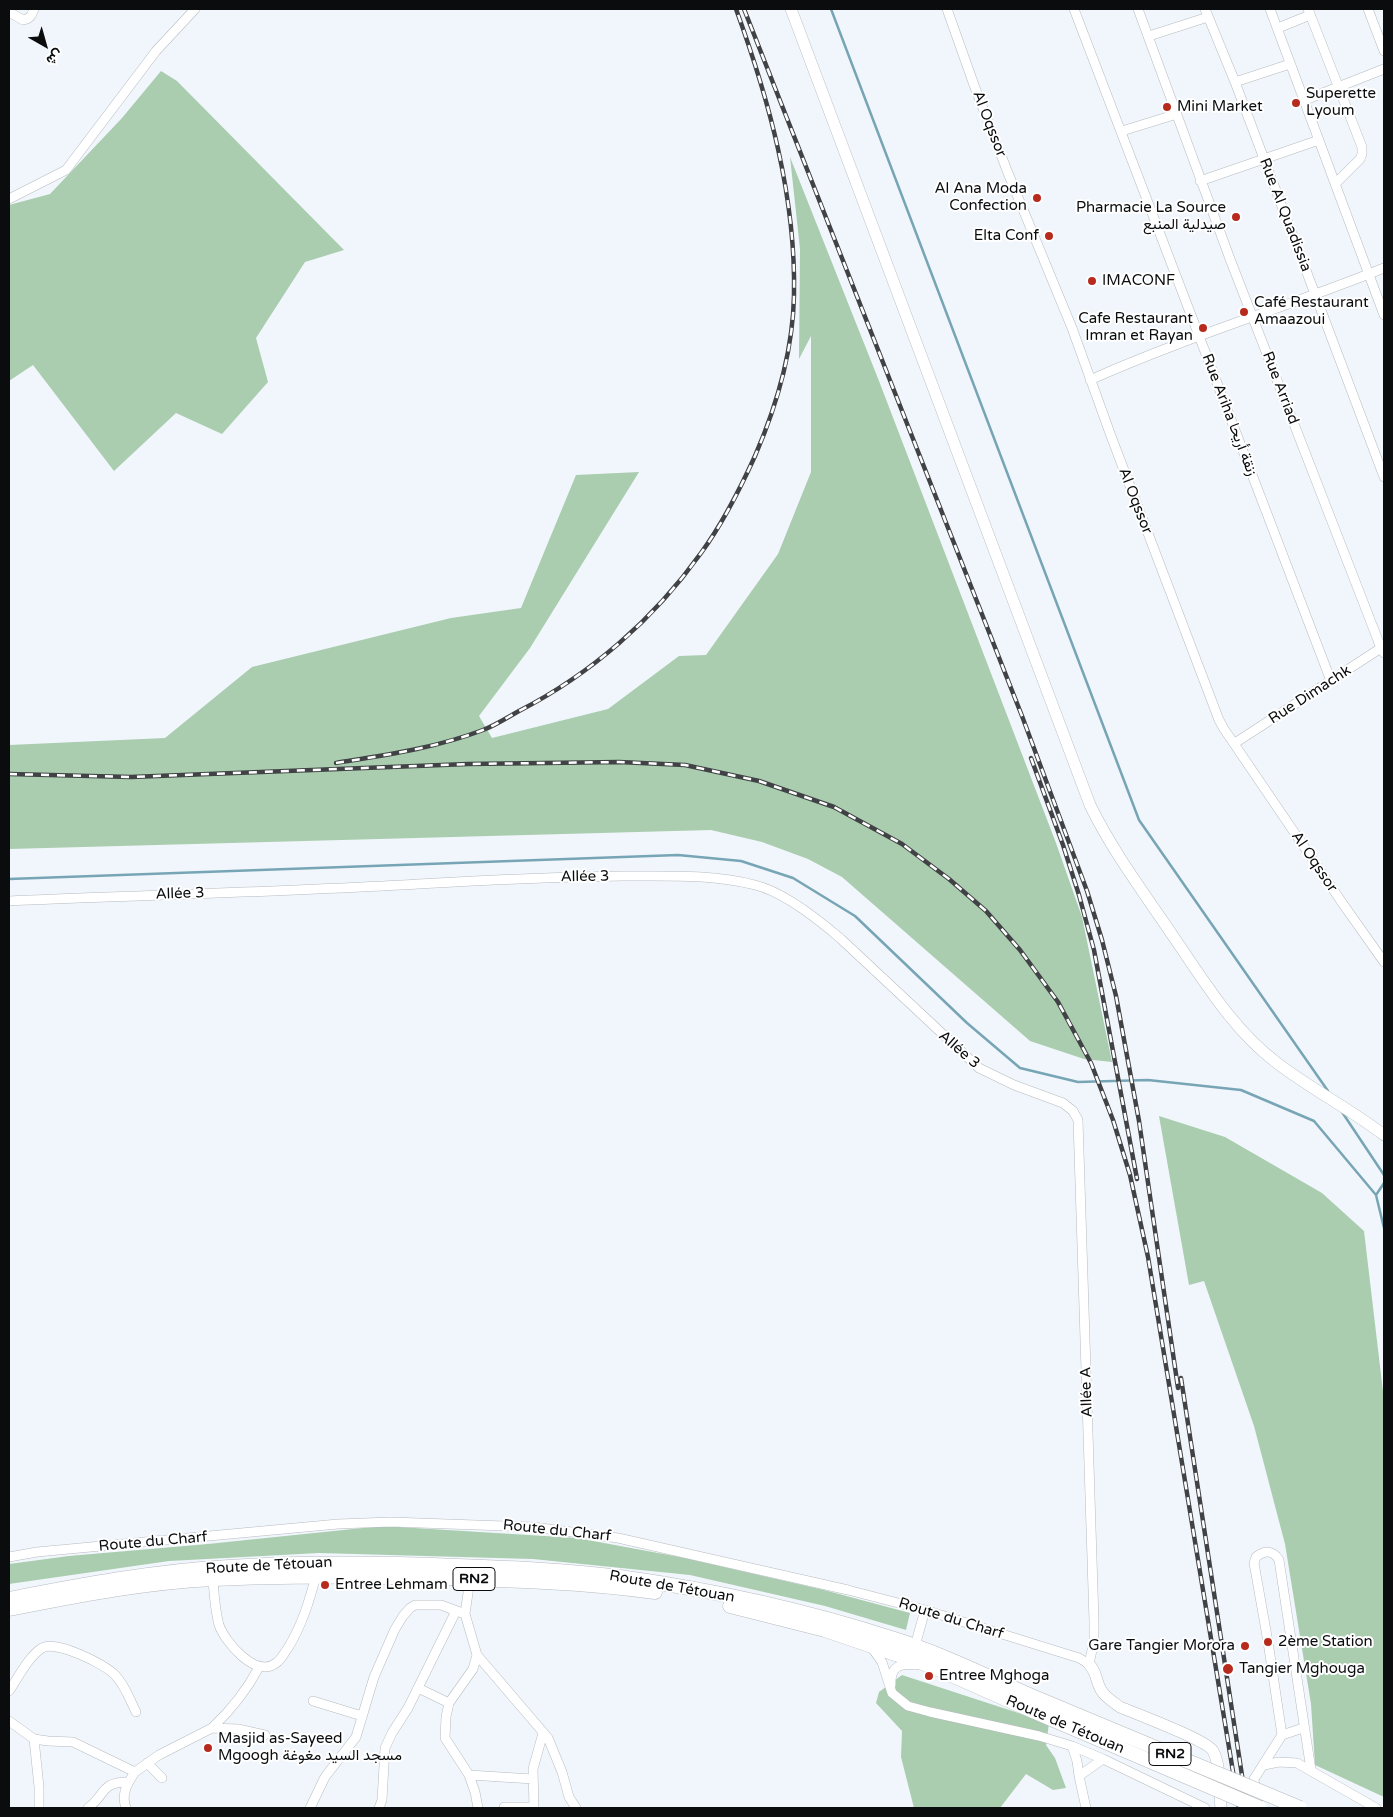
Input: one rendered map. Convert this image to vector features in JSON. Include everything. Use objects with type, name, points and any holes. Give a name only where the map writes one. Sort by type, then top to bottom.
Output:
[{"type":"highway","name":"Route de Tétouan","points":[[9,1599],[109,1581],[229,1567],[351,1563],[477,1567],[620,1577],[765,1603],[827,1619],[916,1646],[1038,1706],[1259,1808]]},
{"type":"highway","name":"Route de Tétouan","points":[[9,1609],[110,1591],[213,1579],[316,1576],[470,1579],[587,1585],[660,1593],[745,1609],[826,1630],[931,1666],[1038,1706],[1300,1808]]},
{"type":"main road","points":[[791,9],[1090,805],[1101,828],[1132,877],[1210,989],[1246,1036],[1277,1063],[1365,1120],[1384,1135]]},
{"type":"main road","points":[[1089,1664],[1095,1671],[1101,1690],[1114,1703],[1194,1738],[1211,1748],[1217,1762],[1221,1808]]},
{"type":"street","points":[[9,12],[23,20],[28,19],[34,9]]},
{"type":"street","points":[[9,200],[66,170],[156,51],[195,9]]},
{"type":"street","name":"Al Oqssor","points":[[948,9],[974,85],[1008,173],[1052,276],[1209,696],[1224,729],[1384,962]]},
{"type":"street","name":"Rue Ariha زنقة أريحا","points":[[1074,9],[1331,681]]},
{"type":"street","name":"Rue Arriad","points":[[1138,9],[1252,316],[1383,649]]},
{"type":"street","points":[[1270,9],[1384,315]]},
{"type":"street","points":[[1368,9],[1384,51]]},
{"type":"street","points":[[1278,28],[1309,12],[1338,86],[1362,151],[1362,157],[1336,183]]},
{"type":"street","points":[[1149,36],[1206,13]]},
{"type":"street","name":"Rue Al Quadissia","points":[[1206,13],[1235,82],[1384,477]]},
{"type":"street","points":[[1235,82],[1290,64]]},
{"type":"street","points":[[1305,100],[1384,69]]},
{"type":"street","points":[[1122,131],[1177,114]]},
{"type":"street","points":[[1200,180],[1319,140]]},
{"type":"street","points":[[1090,380],[1118,367],[1384,268]]},
{"type":"street","name":"Rue Dimachk","points":[[1235,743],[1383,649]]},
{"type":"street","name":"Allée 3","points":[[9,901],[318,890],[477,880],[597,877],[688,876],[725,879],[756,885],[800,907],[820,921],[979,1068],[1014,1086],[1063,1103],[1073,1111],[1078,1120]]},
{"type":"street","name":"Allée A","points":[[1078,1120],[1094,1621],[1094,1641],[1089,1664]]},
{"type":"street","name":"Route du Charf","points":[[9,1557],[37,1552],[338,1524],[391,1522],[533,1527],[618,1538],[873,1596],[925,1610],[1079,1658],[1089,1664]]},
{"type":"street","points":[[1282,1736],[1254,1563],[1256,1557],[1265,1552],[1271,1552],[1279,1560],[1311,1770]]},
{"type":"street","points":[[213,1579],[214,1600],[220,1626],[235,1650],[251,1663],[267,1668],[276,1664],[298,1632],[316,1576]]},
{"type":"street","points":[[379,1808],[382,1800],[385,1748],[461,1612],[470,1579]]},
{"type":"street","points":[[310,1808],[325,1777],[356,1737],[374,1677],[395,1629],[406,1612],[416,1605],[441,1605],[461,1612]]},
{"type":"street","points":[[916,1646],[925,1610]]},
{"type":"street","points":[[461,1612],[477,1655],[548,1738],[557,1758],[569,1797],[576,1808]]},
{"type":"street","points":[[9,1691],[40,1649],[48,1646],[60,1647],[84,1656],[112,1671],[119,1679],[136,1712]]},
{"type":"street","points":[[870,1646],[882,1662],[892,1693],[902,1702],[917,1709],[1040,1736],[1072,1746],[1205,1808]]},
{"type":"street","points":[[477,1655],[473,1669],[449,1703],[445,1738],[469,1774],[478,1808]]},
{"type":"street","points":[[892,1693],[891,1677],[894,1670],[898,1667],[904,1664],[931,1666]]},
{"type":"street","points":[[126,1808],[124,1794],[128,1782],[135,1772],[159,1755],[212,1728],[242,1695],[252,1682],[259,1667]]},
{"type":"street","points":[[418,1688],[449,1703]]},
{"type":"street","points":[[313,1701],[362,1716]]},
{"type":"street","points":[[9,1721],[34,1738],[48,1741],[73,1742],[135,1772]]},
{"type":"street","points":[[212,1728],[238,1729],[265,1735]]},
{"type":"street","points":[[1259,1808],[1254,1778],[1282,1736],[1304,1728]]},
{"type":"street","points":[[504,1807],[534,1808],[533,1769],[543,1733]]},
{"type":"street","points":[[34,1738],[39,1779],[39,1808]]},
{"type":"street","points":[[1072,1746],[1077,1761],[1086,1808]]},
{"type":"street","points":[[1079,1776],[1103,1759]]},
{"type":"street","points":[[147,1763],[162,1778]]},
{"type":"street","points":[[1264,1764],[1297,1763],[1376,1808]]},
{"type":"street","points":[[469,1774],[533,1779]]},
{"type":"street","points":[[88,1808],[105,1788],[118,1782],[128,1782]]},
{"type":"green space","points":[[161,71],[177,81],[344,250],[305,262],[256,338],[268,382],[222,434],[176,413],[114,471],[33,365],[9,381],[9,205],[50,194],[122,118]]},
{"type":"green space","points":[[790,157],[879,381],[1056,843],[1082,917],[1112,1062],[1084,1059],[1030,1041],[842,877],[808,859],[762,842],[711,830],[9,849],[9,745],[165,738],[252,667],[451,618],[521,608],[576,475],[639,472],[530,648],[479,716],[492,738],[608,709],[679,656],[706,655],[778,554],[811,472],[811,336],[799,359],[800,249]]},
{"type":"green space","points":[[1159,1116],[1225,1137],[1322,1193],[1364,1231],[1384,1400],[1384,1797],[1315,1765],[1311,1704],[1285,1544],[1254,1426],[1204,1281],[1189,1285]]},
{"type":"green space","points":[[382,1526],[577,1538],[685,1558],[824,1590],[910,1613],[906,1630],[825,1606],[690,1575],[533,1559],[319,1553],[169,1561],[9,1584],[9,1564],[69,1556]]},
{"type":"green space","points":[[902,1675],[1049,1723],[1046,1745],[1055,1758],[1066,1788],[1053,1790],[1026,1774],[1000,1808],[914,1808],[901,1757],[902,1731],[876,1703],[879,1692]]},
{"type":"waterway","points":[[831,9],[1139,820],[1328,1091]]},
{"type":"waterway","points":[[9,879],[678,855],[741,861],[793,878],[855,916],[967,1023],[1020,1068],[1078,1082],[1148,1080],[1241,1090],[1314,1121],[1376,1195]]},
{"type":"waterway","points":[[1342,1112],[1384,1175]]},
{"type":"waterway","points":[[1384,1183],[1376,1195],[1384,1228]]},
{"type":"railway","points":[[336,763],[392,754],[447,742],[483,730],[546,696],[571,680],[619,643],[663,600],[701,553],[731,506],[755,456],[777,397],[791,337],[794,295],[790,222],[778,149],[759,78],[736,9]]},
{"type":"railway","points":[[744,9],[1022,716],[1087,891],[1116,996],[1139,1121],[1178,1388]]},
{"type":"railway","points":[[1031,758],[1063,845],[1094,950],[1137,1179]]},
{"type":"railway","points":[[9,774],[131,777],[468,764],[619,762],[685,765],[759,781],[834,807],[902,844],[949,879],[986,911],[1020,950],[1058,1002],[1091,1063],[1113,1120],[1130,1175],[1148,1257],[1239,1808]]},
{"type":"railway","points":[[1181,1378],[1247,1808]]},
{"type":"place","name":"Superette Lyoum","points":[[1296,103]]},
{"type":"place","name":"Mini Market","points":[[1167,107]]},
{"type":"place","name":"Al Ana Moda Confection","points":[[1037,198]]},
{"type":"place","name":"Pharmacie La Source صيدلية المنبع","points":[[1236,217]]},
{"type":"place","name":"Elta Conf","points":[[1049,236]]},
{"type":"place","name":"IMACONF","points":[[1092,281]]},
{"type":"place","name":"Café Restaurant Amaazoui","points":[[1244,312]]},
{"type":"place","name":"Cafe Restaurant Imran et Rayan","points":[[1203,328]]},
{"type":"place","name":"Entree Lehmam","points":[[325,1585]]},
{"type":"place","name":"2ème Station","points":[[1268,1642]]},
{"type":"place","name":"Gare Tangier Morora","points":[[1245,1646]]},
{"type":"place","name":"Tangier Mghouga","points":[[1228,1669]]},
{"type":"place","name":"Entree Mghoga","points":[[929,1676]]},
{"type":"place","name":"Masjid as-Sayeed Mgoogh مسجد السيد مغوغة","points":[[208,1748]]}]
